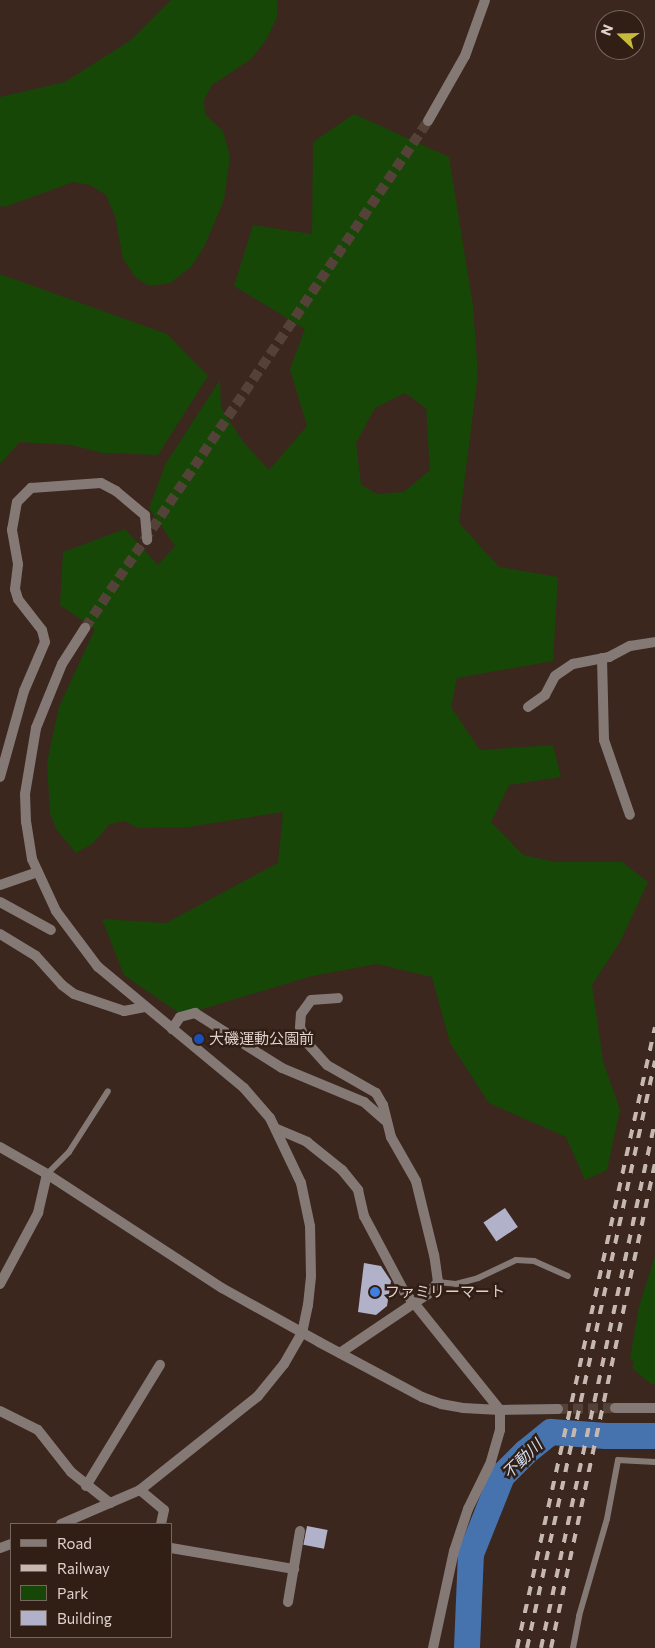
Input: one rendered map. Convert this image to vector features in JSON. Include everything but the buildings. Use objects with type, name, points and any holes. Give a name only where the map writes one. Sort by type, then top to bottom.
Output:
[{"type":"street","points":[[428,120],[465,56],[486,0]]},
{"type":"street","points":[[0,777],[24,691],[45,642],[42,630],[21,604],[15,589],[18,564],[12,530],[17,502],[31,488],[101,483],[116,491],[145,515],[147,540]]},
{"type":"street","points":[[63,1523],[140,1490],[258,1396],[284,1364],[302,1333],[308,1305],[311,1276],[310,1226],[301,1183],[277,1129],[244,1088],[144,1007],[104,972],[84,950],[56,911],[32,859],[26,822],[25,794],[29,760],[36,728],[62,664],[84,628]]},
{"type":"street","points":[[528,707],[545,695],[555,676],[573,664],[602,658],[630,646],[655,642]]},
{"type":"street","points":[[602,658],[604,740],[630,815]]},
{"type":"street","points":[[0,885],[38,872]]},
{"type":"street","points":[[0,902],[51,930]]},
{"type":"street","points":[[0,934],[36,956],[62,985],[74,994],[124,1011],[144,1007]]},
{"type":"street","points":[[338,998],[311,1000],[301,1014],[300,1027],[307,1043],[327,1065],[376,1093],[383,1105],[385,1120],[391,1137],[416,1181],[434,1255],[438,1282],[428,1294],[340,1353]]},
{"type":"street","points":[[172,1029],[180,1017],[195,1013],[282,1068],[364,1102],[385,1120]]},
{"type":"street","points":[[277,1129],[307,1142],[342,1170],[358,1190],[364,1216],[405,1293],[500,1410],[500,1430],[491,1462],[468,1509],[454,1551],[434,1648]]},
{"type":"street","points":[[0,1147],[47,1174],[222,1288],[422,1397],[441,1404],[463,1408],[500,1410],[558,1409]]},
{"type":"street","points":[[0,1284],[38,1213],[47,1174]]},
{"type":"street","points":[[86,1486],[160,1364]]},
{"type":"street","points":[[615,1408],[655,1408]]},
{"type":"street","points":[[0,1410],[38,1430],[71,1472],[86,1486],[110,1503]]},
{"type":"street","points":[[140,1490],[164,1510],[161,1523]]},
{"type":"street","points":[[288,1602],[300,1531]]},
{"type":"street","points":[[172,1548],[294,1569]]},
{"type":"lane","points":[[47,1174],[69,1152],[108,1091]]},
{"type":"lane","points":[[438,1282],[456,1284],[478,1278],[516,1260],[534,1261],[568,1276]]},
{"type":"lane","points":[[573,1648],[579,1616],[607,1519],[618,1460],[655,1462]]},
{"type":"green space","points":[[171,0],[278,0],[277,17],[266,40],[251,59],[212,85],[204,100],[205,114],[223,131],[230,156],[224,200],[204,247],[191,267],[170,283],[150,286],[136,278],[123,259],[115,216],[106,195],[90,185],[73,182],[5,207],[0,206],[0,97],[65,82],[131,40]]},
{"type":"green space","points":[[354,114],[449,157],[473,306],[478,374],[459,523],[499,567],[558,577],[553,661],[457,678],[451,707],[480,750],[553,745],[561,777],[509,785],[491,822],[523,855],[555,862],[622,862],[648,882],[620,942],[592,985],[603,1061],[620,1110],[607,1170],[585,1180],[566,1137],[489,1103],[450,1043],[432,977],[377,964],[312,976],[182,1015],[124,975],[102,919],[166,923],[278,863],[283,812],[188,827],[138,828],[125,821],[110,824],[92,844],[76,853],[56,829],[50,813],[47,762],[59,707],[95,629],[60,605],[63,552],[125,529],[158,565],[175,546],[149,508],[166,463],[220,380],[221,408],[244,443],[269,470],[307,426],[290,369],[305,329],[234,286],[253,225],[312,234],[313,142]],"holes":[[[405,393],[426,408],[430,470],[404,492],[377,494],[361,485],[356,443],[375,408]]]},
{"type":"green space","points":[[0,274],[167,334],[208,376],[158,455],[102,453],[72,445],[20,442],[0,464]]},
{"type":"green space","points":[[655,1256],[655,1384],[651,1384],[632,1368],[634,1362],[630,1358],[639,1307]]},
{"type":"waterway","name":"不動川","points":[[467,1648],[471,1554],[502,1476],[526,1452],[551,1432],[606,1436],[655,1436]]},
{"type":"tunnel","points":[[85,628],[428,121]]},
{"type":"tunnel","points":[[558,1409],[615,1408]]},
{"type":"railway","points":[[517,1648],[655,1027]]},
{"type":"railway","points":[[527,1648],[655,1061]]},
{"type":"railway","points":[[541,1648],[655,1121]]},
{"type":"railway","points":[[551,1648],[655,1161]]},
{"type":"place","name":"大磯運動公園前","points":[[199,1039]]},
{"type":"place","name":"ファミリーマート","points":[[375,1292]]}]
